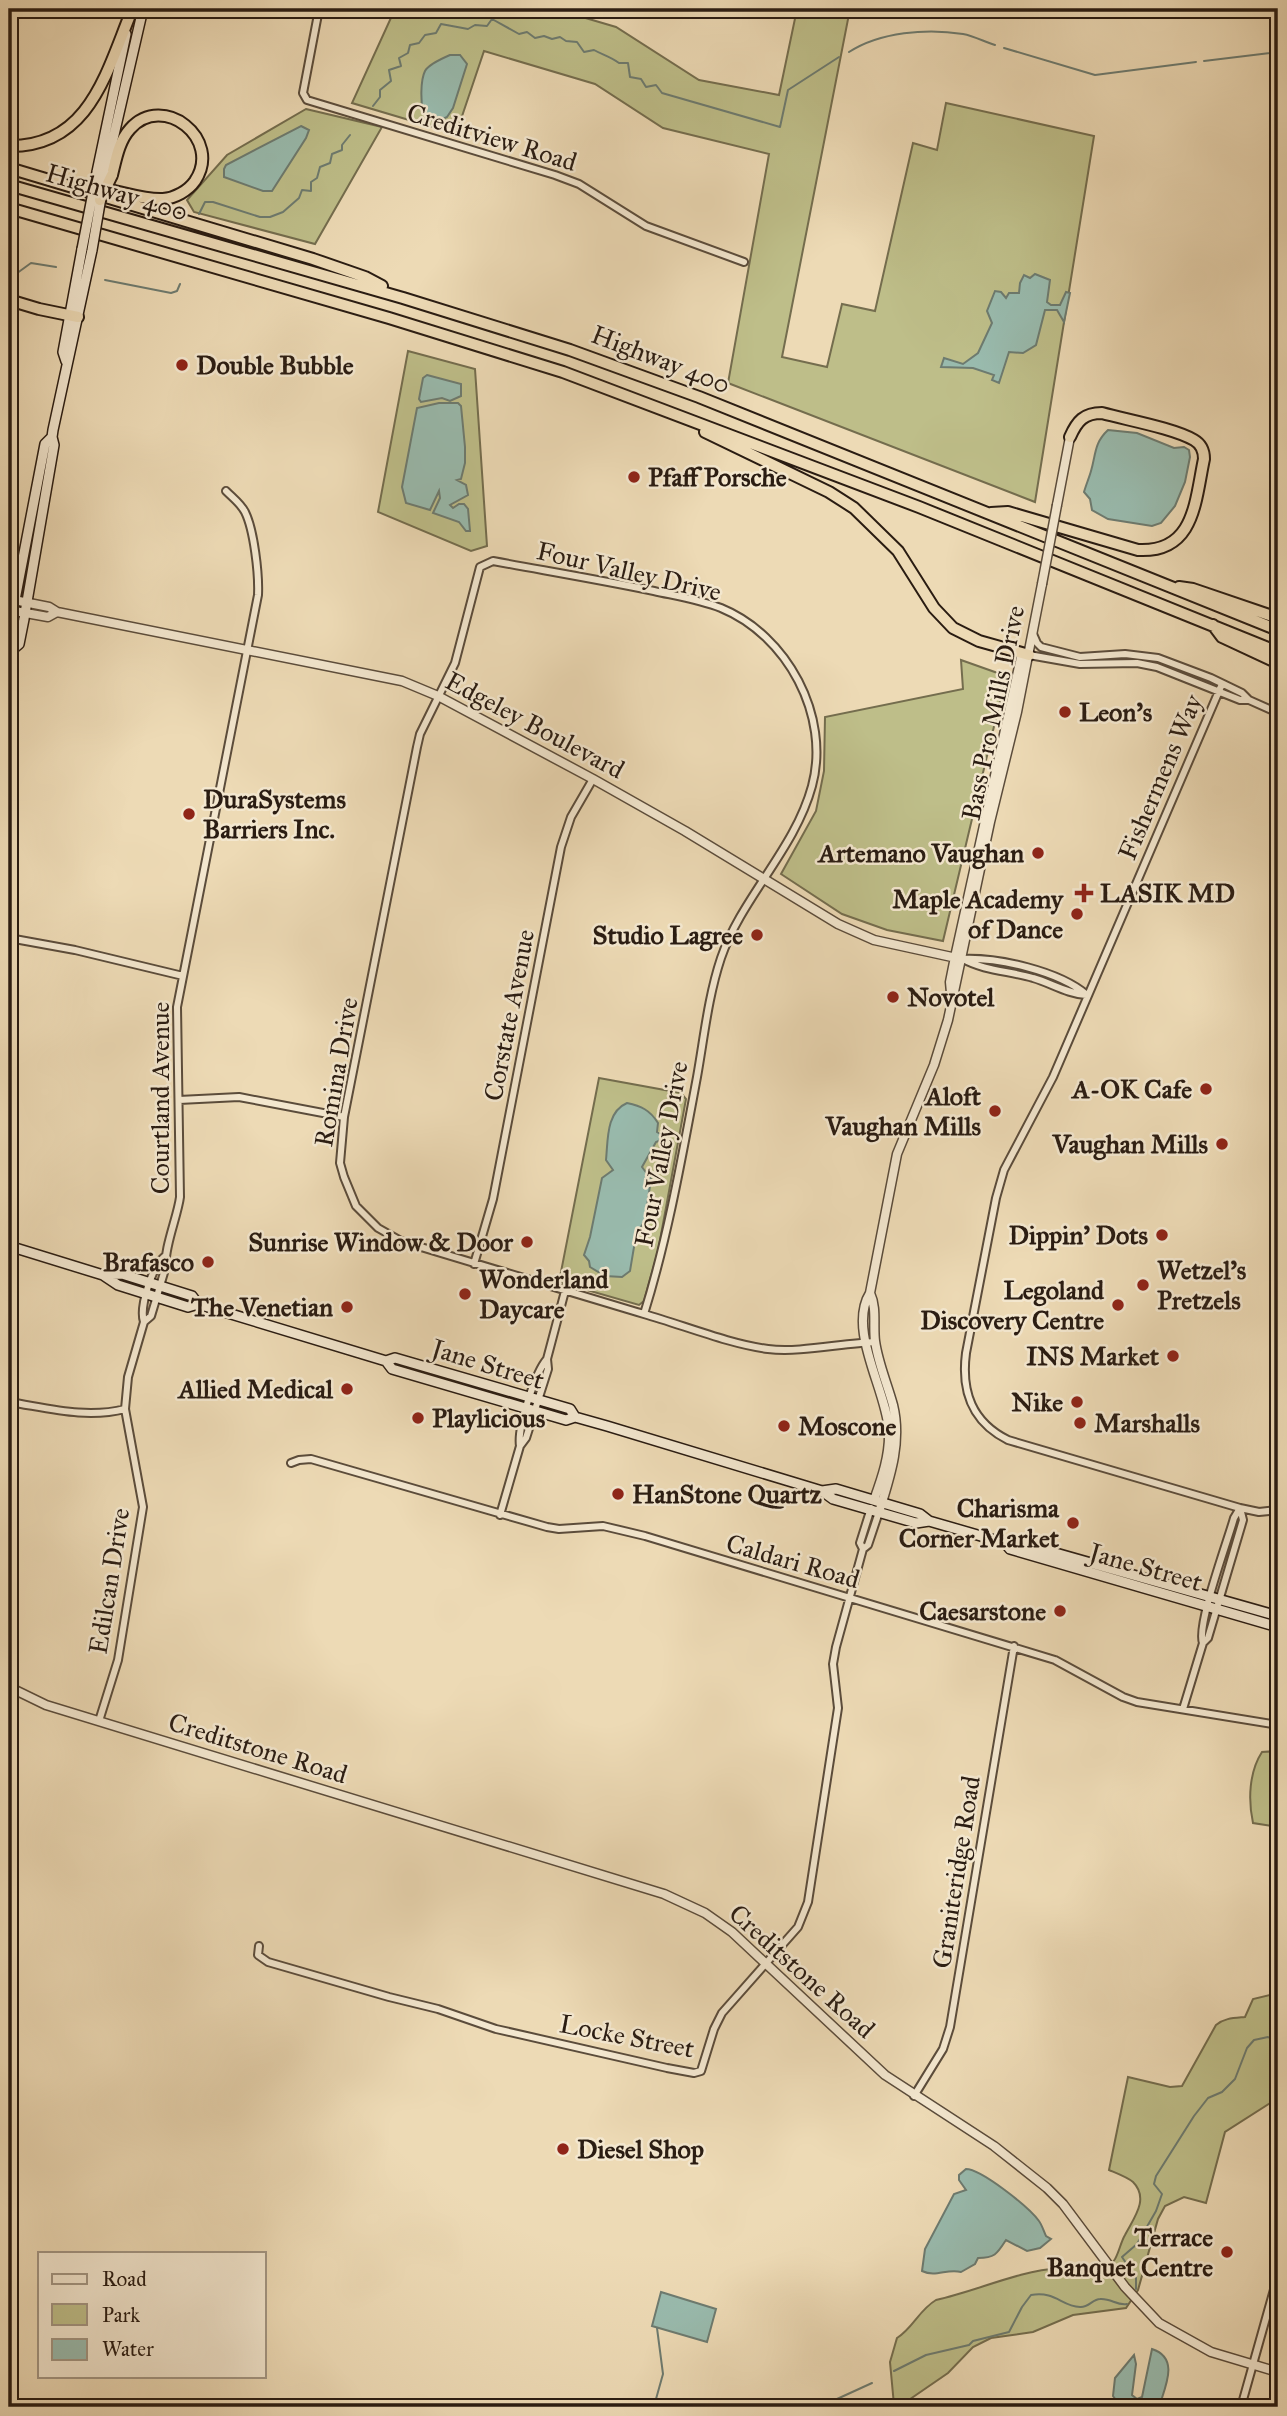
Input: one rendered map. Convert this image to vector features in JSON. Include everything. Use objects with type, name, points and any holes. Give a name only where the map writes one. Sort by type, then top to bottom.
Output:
[{"type":"highway","points":[[9,146],[34,144],[49,138],[83,114],[100,89],[131,12]]},
{"type":"highway","points":[[86,190],[98,188],[152,198],[172,197],[190,188],[197,178],[202,158],[195,133],[176,118],[156,116],[141,120],[130,130],[105,173],[100,200]]},
{"type":"highway","points":[[9,168],[313,259],[365,277],[403,298]]},
{"type":"highway","name":"Highway 400","points":[[9,185],[570,349],[1278,630]]},
{"type":"highway","name":"Highway 400","points":[[9,208],[563,372],[991,535],[1278,652]]},
{"type":"highway","points":[[9,300],[74,316]]},
{"type":"highway","points":[[988,513],[1008,512],[1138,550],[1164,548],[1186,530],[1204,459],[1199,444],[1194,440],[1102,412],[1083,417],[1070,437]]},
{"type":"highway","points":[[685,418],[709,434],[829,492],[863,514],[898,551],[934,608],[953,628],[979,641],[1026,654]]},
{"type":"highway","points":[[1163,585],[1194,589],[1278,618]]},
{"type":"highway","points":[[1213,625],[1222,637],[1278,663]]},
{"type":"main road","points":[[9,667],[10,647],[19,643],[54,445],[52,438],[66,361],[63,352],[74,316],[143,9]]},
{"type":"main road","points":[[105,173],[131,12]]},
{"type":"main road","points":[[87,249],[100,200]]},
{"type":"main road","points":[[9,631],[11,605],[46,444],[52,438]]},
{"type":"main road","name":"Jane Street","points":[[9,1246],[103,1275],[118,1285],[188,1307],[198,1304],[386,1361],[395,1358],[570,1409],[575,1417]]},
{"type":"main road","name":"Jane Street","points":[[103,1275],[122,1274],[155,1284],[192,1296],[198,1304]]},
{"type":"main road","name":"Jane Street","points":[[386,1361],[392,1369],[566,1420],[575,1417],[822,1491],[833,1499],[876,1506],[916,1523],[929,1521],[1005,1543],[1010,1549],[1214,1603],[1278,1616]]},
{"type":"main road","name":"Jane Street","points":[[1214,1603],[1278,1627]]},
{"type":"street","name":"Creditview Road","points":[[319,9],[303,93],[307,100],[579,184],[646,226],[744,262]]},
{"type":"street","name":"Bass Pro Mills Drive","points":[[876,1506],[893,1465],[896,1441],[893,1405],[871,1342],[874,1302],[870,1293],[897,1153],[942,1043],[958,958],[1026,654],[1033,634],[1070,437]]},
{"type":"street","name":"Courtland Avenue","points":[[155,1284],[166,1266],[164,1258],[177,1217],[180,1197],[177,1007],[258,595],[255,555],[246,514],[226,491]]},
{"type":"street","name":"Four Valley Drive","points":[[438,696],[455,663],[480,567],[487,563],[500,562],[678,596],[721,608],[746,622],[781,657],[803,687],[809,704],[817,760],[812,786],[801,816],[730,939],[714,981],[666,1236],[644,1314]]},
{"type":"street","name":"Edgeley Boulevard","points":[[11,605],[25,608],[49,607],[57,612],[402,681],[438,696],[593,779],[855,933],[874,940],[958,958]]},
{"type":"street","name":"Fishermens Way","points":[[1033,634],[1037,643],[1048,650],[1080,657],[1125,654],[1158,657],[1220,687]]},
{"type":"street","name":"Fishermens Way","points":[[1026,654],[1080,664],[1137,663],[1157,667],[1242,693],[1249,700],[1278,713]]},
{"type":"street","name":"Fishermens Way","points":[[1220,687],[1053,1077],[999,1183],[965,1361],[965,1389],[978,1417],[989,1429],[1008,1440],[1240,1508]]},
{"type":"street","name":"Romina Drive","points":[[438,696],[420,734],[417,747],[344,1117],[341,1163],[349,1195],[356,1206],[389,1235],[474,1264],[751,1346],[771,1349],[871,1342]]},
{"type":"street","name":"Corstate Avenue","points":[[474,1264],[493,1199],[561,847],[571,817],[593,779]]},
{"type":"street","points":[[9,938],[75,950],[183,976]]},
{"type":"street","points":[[958,958],[973,965],[1034,978],[1076,995],[1087,995]]},
{"type":"street","points":[[179,1100],[239,1097],[344,1117]]},
{"type":"street","name":"Edilcan Drive","points":[[99,1721],[118,1660],[142,1507],[125,1409],[128,1377],[144,1322],[141,1314],[155,1284]]},
{"type":"street","points":[[500,1515],[520,1446],[518,1436],[548,1369],[547,1359],[565,1291]]},
{"type":"street","points":[[9,1402],[80,1413],[100,1414],[125,1409]]},
{"type":"street","name":"Caldari Road","points":[[290,1463],[311,1460],[500,1515],[559,1529],[603,1526],[645,1536],[1014,1646],[1055,1660],[1123,1697],[1278,1726]]},
{"type":"street","name":"Locke Street","points":[[259,1946],[258,1955],[268,1962],[447,2011],[496,2029],[694,2073],[703,2068],[714,2029],[722,2013],[798,1927],[808,1902],[838,1708],[833,1664],[863,1549],[860,1543],[876,1506]]},
{"type":"street","points":[[1183,1709],[1203,1643],[1208,1638],[1214,1603],[1243,1520],[1240,1508],[1259,1512],[1278,1510]]},
{"type":"street","name":"Graniteridge Road","points":[[914,2096],[943,2049],[950,2027],[1014,1646]]},
{"type":"street","name":"Creditstone Road","points":[[9,1686],[46,1706],[664,1894],[705,1913],[732,1932],[868,2060],[914,2096],[994,2146],[1047,2188],[1063,2204],[1125,2287],[1159,2323],[1211,2352],[1278,2372]]},
{"type":"street","points":[[1241,2407],[1275,2286],[1278,2256]]},
{"type":"green space","points":[[395,9],[555,9],[616,27],[699,80],[779,95],[797,9],[850,9],[782,357],[827,367],[842,304],[875,311],[913,143],[937,150],[946,103],[1094,136],[1035,502],[728,383],[769,154],[663,128],[595,84],[484,51],[456,134],[352,103]]},
{"type":"green space","points":[[306,109],[382,127],[315,244],[194,212],[187,200],[227,155]]},
{"type":"green space","points":[[408,351],[475,369],[487,546],[471,551],[378,512]]},
{"type":"green space","points":[[961,660],[1006,676],[943,941],[887,930],[842,914],[781,874],[816,811],[824,771],[825,717],[963,689]]},
{"type":"green space","points":[[599,1078],[681,1093],[686,1099],[658,1251],[644,1301],[639,1305],[559,1282]]},
{"type":"green space","points":[[1278,1751],[1278,1827],[1253,1823],[1250,1796],[1254,1768],[1262,1752]]},
{"type":"green space","points":[[1278,1993],[1278,2098],[1225,2132],[1206,2203],[1184,2197],[1165,2206],[1158,2219],[1138,2290],[1126,2308],[1073,2315],[1033,2332],[991,2338],[973,2347],[948,2373],[900,2406],[894,2405],[890,2362],[897,2338],[936,2300],[1028,2273],[1060,2268],[1089,2271],[1111,2265],[1136,2216],[1140,2202],[1138,2189],[1133,2182],[1109,2170],[1128,2077],[1170,2087],[1182,2086],[1216,2025],[1226,2020],[1245,2017],[1253,1999]]},
{"type":"water","points":[[450,55],[460,55],[467,64],[453,108],[447,117],[435,123],[426,113],[423,114],[423,75],[430,66]]},
{"type":"water","points":[[301,126],[309,130],[306,138],[272,191],[263,191],[224,177],[226,165]]},
{"type":"water","points":[[1035,274],[1050,280],[1047,302],[1051,305],[1060,305],[1066,292],[1070,293],[1064,322],[1057,310],[1045,310],[1036,345],[1023,353],[1009,352],[999,383],[992,380],[994,375],[973,368],[941,367],[944,358],[963,364],[978,353],[992,323],[987,311],[995,291],[1001,292],[1006,298],[1009,293],[1019,293],[1024,275],[1030,278]]},
{"type":"water","points":[[427,375],[461,384],[461,396],[450,401],[442,398],[421,402],[419,399],[423,378]]},
{"type":"water","points":[[439,403],[458,403],[461,406],[465,463],[461,479],[457,480],[466,485],[468,495],[450,505],[453,508],[464,504],[468,509],[470,531],[466,531],[459,522],[433,513],[440,498],[439,491],[430,510],[406,503],[402,487],[417,408]]},
{"type":"water","points":[[1108,430],[1137,433],[1174,448],[1184,447],[1189,450],[1185,482],[1175,506],[1161,523],[1152,526],[1108,519],[1092,510],[1090,499],[1084,492],[1098,444]]},
{"type":"water","points":[[627,1103],[641,1107],[652,1115],[658,1123],[657,1132],[662,1135],[642,1167],[651,1179],[645,1220],[636,1235],[630,1271],[622,1277],[605,1276],[590,1267],[584,1255],[602,1178],[613,1170],[606,1160],[609,1127],[615,1113]]},
{"type":"water","points":[[966,2169],[982,2175],[1015,2198],[1034,2215],[1046,2236],[1051,2239],[1040,2248],[1027,2251],[1006,2240],[995,2254],[978,2258],[975,2264],[961,2272],[932,2274],[922,2271],[925,2249],[954,2194],[966,2190],[959,2180],[959,2175]]},
{"type":"water","points":[[661,2292],[716,2309],[707,2342],[652,2326]]},
{"type":"water","points":[[1152,2349],[1161,2353],[1168,2366],[1167,2382],[1159,2407],[1121,2407],[1113,2396],[1115,2378],[1134,2355],[1136,2364],[1132,2395],[1137,2399],[1142,2397]]},
{"type":"waterway","points":[[373,106],[380,97],[380,90],[391,81],[389,70],[401,66],[399,58],[408,53],[410,45],[419,43],[425,35],[436,33],[441,24],[468,29],[475,25],[487,26],[492,19],[519,34],[527,32],[535,38],[560,37],[566,41],[577,42],[584,52],[594,50],[619,63],[628,63],[630,77],[641,79],[646,87],[656,85],[662,93],[780,127],[788,90],[839,57]]},
{"type":"waterway","points":[[849,52],[889,36],[934,31],[963,34],[995,45]]},
{"type":"waterway","points":[[1204,61],[1270,53],[1278,47]]},
{"type":"waterway","points":[[1004,48],[1095,75],[1196,62]]},
{"type":"waterway","points":[[199,214],[205,202],[213,202],[260,217],[270,217],[283,212],[299,198],[302,190],[311,191],[311,182],[317,178],[320,167],[330,163],[332,154],[342,150],[342,145],[350,135]]},
{"type":"waterway","points":[[9,279],[31,263],[56,267]]},
{"type":"waterway","points":[[105,280],[171,293],[177,291],[180,284]]},
{"type":"waterway","points":[[1136,2289],[1136,2278],[1122,2257],[1137,2244],[1156,2211],[1162,2194],[1154,2184],[1156,2176],[1208,2098],[1222,2092],[1235,2079],[1247,2048],[1254,2040],[1268,2037],[1278,2043]]},
{"type":"waterway","points":[[894,2371],[926,2355],[1009,2332],[1031,2295],[1047,2295],[1080,2307],[1100,2299],[1127,2304]]},
{"type":"waterway","points":[[657,2328],[663,2374],[656,2399],[659,2407]]},
{"type":"waterway","points":[[828,2407],[837,2399],[872,2383]]},
{"type":"waterway","points":[[665,2407],[685,2402],[705,2407]]},
{"type":"place","name":"Double Bubble","points":[[182,365]]},
{"type":"place","name":"Pfaff Porsche","points":[[634,477]]},
{"type":"place","name":"Leon's","points":[[1065,712]]},
{"type":"place","name":"DuraSystems Barriers Inc.","points":[[189,814]]},
{"type":"place","name":"Artemano Vaughan","points":[[1038,853]]},
{"type":"place","name":"LASIK MD","points":[[1084,893]]},
{"type":"place","name":"Maple Academy of Dance","points":[[1077,914]]},
{"type":"place","name":"Studio Lagree","points":[[757,935]]},
{"type":"place","name":"Novotel","points":[[893,997]]},
{"type":"place","name":"A-OK Cafe","points":[[1206,1089]]},
{"type":"place","name":"Aloft Vaughan Mills","points":[[995,1111]]},
{"type":"place","name":"Vaughan Mills","points":[[1222,1144]]},
{"type":"place","name":"Dippin’ Dots","points":[[1162,1235]]},
{"type":"place","name":"Sunrise Window & Door","points":[[527,1242]]},
{"type":"place","name":"Brafasco","points":[[208,1262]]},
{"type":"place","name":"Wetzel's Pretzels","points":[[1143,1285]]},
{"type":"place","name":"Wonderland Daycare","points":[[465,1294]]},
{"type":"place","name":"Legoland Discovery Centre","points":[[1118,1305]]},
{"type":"place","name":"The Venetian","points":[[347,1307]]},
{"type":"place","name":"INS Market","points":[[1173,1356]]},
{"type":"place","name":"Allied Medical","points":[[347,1389]]},
{"type":"place","name":"Nike","points":[[1077,1402]]},
{"type":"place","name":"Playlicious","points":[[418,1418]]},
{"type":"place","name":"Marshalls","points":[[1080,1423]]},
{"type":"place","name":"Moscone","points":[[784,1426]]},
{"type":"place","name":"HanStone Quartz","points":[[618,1494]]},
{"type":"place","name":"Charisma Corner Market","points":[[1073,1523]]},
{"type":"place","name":"Caesarstone","points":[[1060,1611]]},
{"type":"place","name":"Diesel Shop","points":[[563,2149]]},
{"type":"place","name":"Terrace Banquet Centre","points":[[1227,2252]]}]
